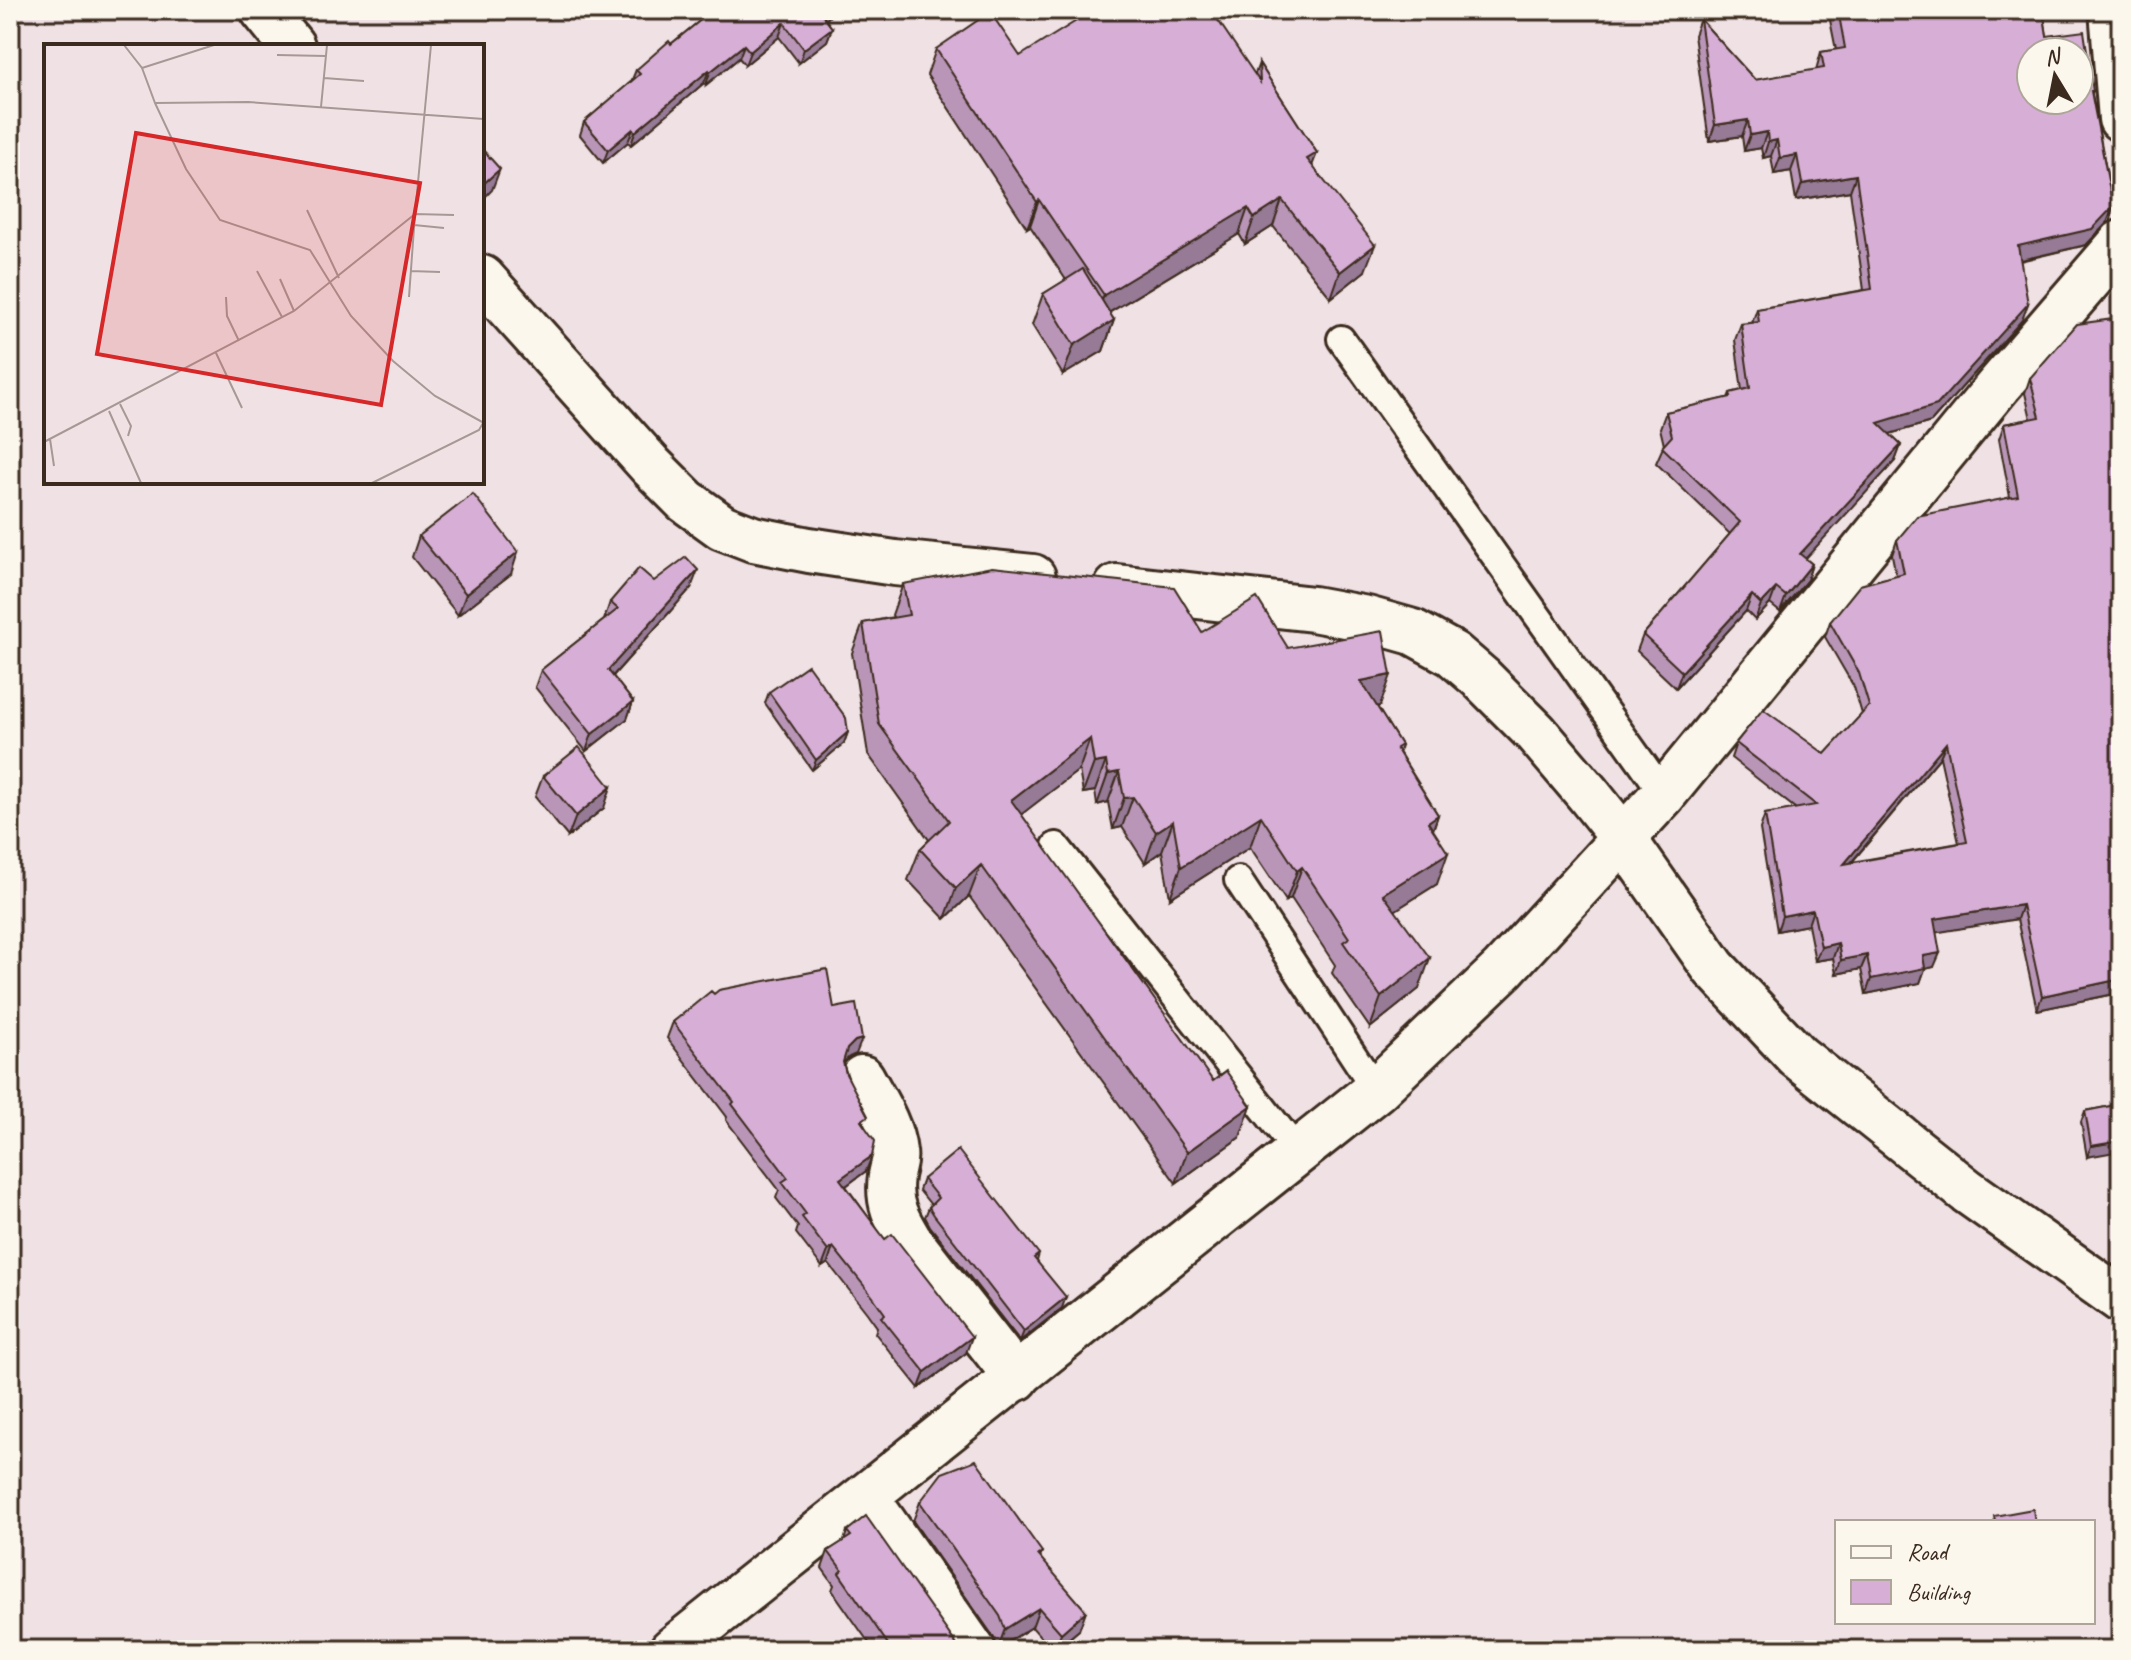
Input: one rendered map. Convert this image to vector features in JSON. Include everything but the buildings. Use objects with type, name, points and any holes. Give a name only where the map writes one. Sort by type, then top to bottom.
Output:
[{"type":"street","points":[[263,10],[290,44]]},
{"type":"street","points":[[2112,10],[2121,119]]},
{"type":"street","points":[[672,1650],[1376,1090],[1503,969],[1664,794],[1998,386],[2121,243]]},
{"type":"street","points":[[484,280],[686,501],[722,527],[753,539],[895,563],[1313,609],[1413,632],[1453,654],[1536,733],[1623,838],[1714,968],[1797,1056],[1967,1191],[2121,1300]]},
{"type":"street","points":[[862,1078],[891,1132],[895,1157],[890,1178],[890,1205],[894,1216],[909,1240],[1017,1378]]},
{"type":"street","points":[[866,1497],[973,1650]]},
{"type":"lane","points":[[1341,339],[1664,794]]},
{"type":"lane","points":[[1056,846],[1298,1152]]},
{"type":"lane","points":[[1238,880],[1376,1090]]}]
